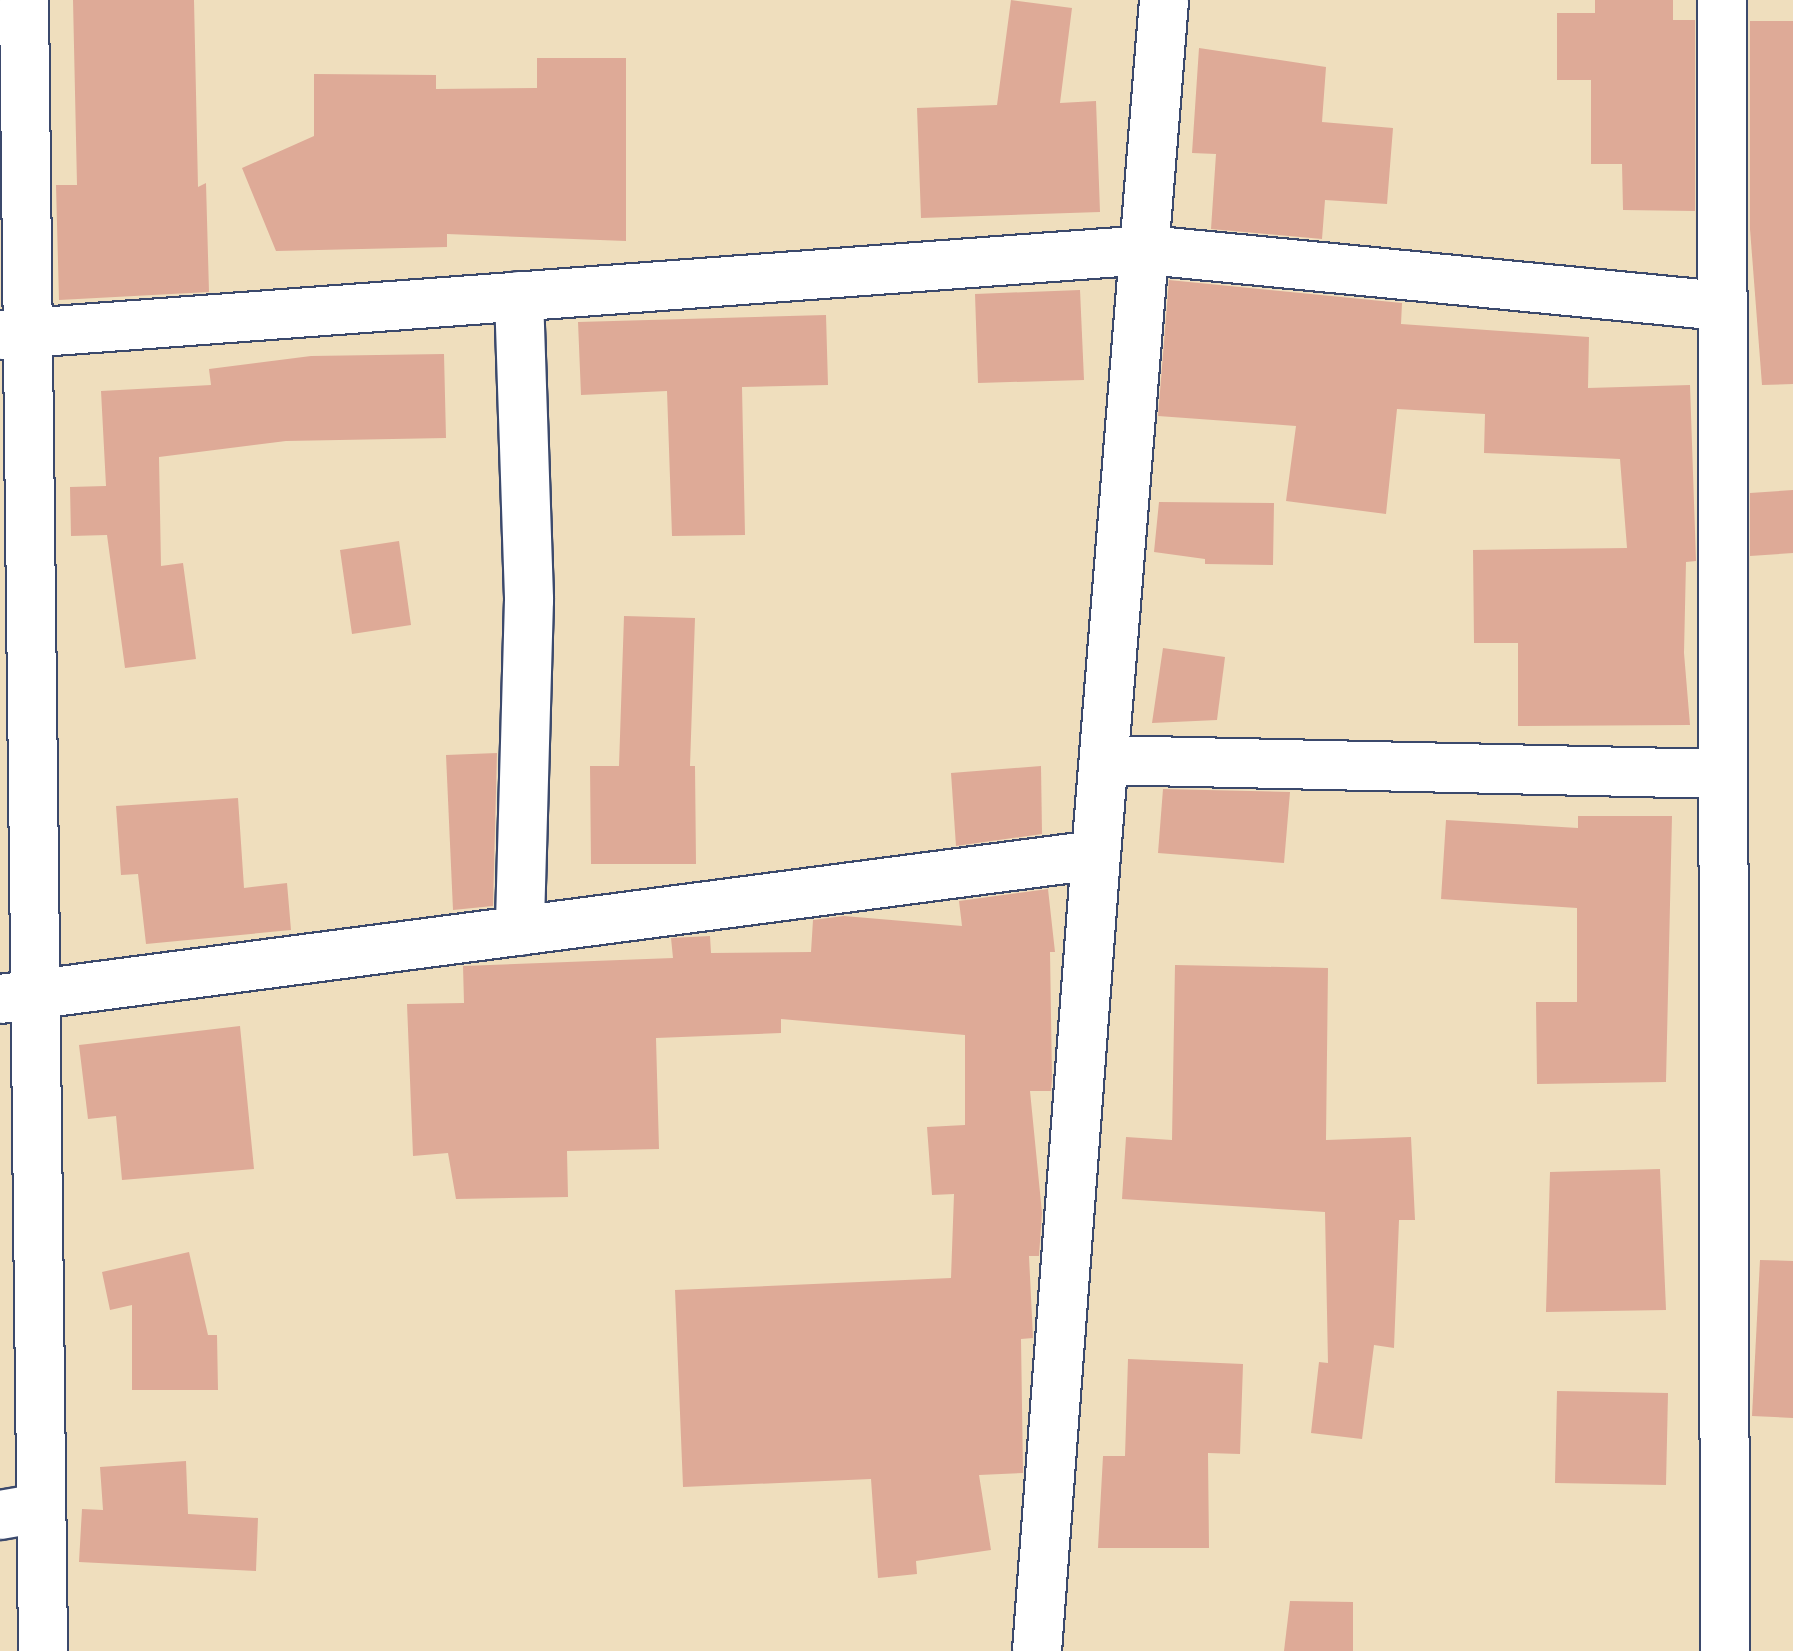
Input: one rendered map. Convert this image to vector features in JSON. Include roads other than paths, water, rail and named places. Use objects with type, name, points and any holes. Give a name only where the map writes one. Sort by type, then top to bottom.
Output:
[{"type":"street","points":[[24,0],[16,333],[15,998],[20,1511],[43,1651]]},
{"type":"street","points":[[1037,1651],[1164,0]]},
{"type":"street","points":[[1722,0],[1725,1651]]},
{"type":"street","points":[[16,333],[1147,250],[1721,306]]},
{"type":"street","points":[[519,296],[529,600],[520,931]]},
{"type":"street","points":[[1104,760],[1721,774]]},
{"type":"street","points":[[15,998],[1096,855]]}]
